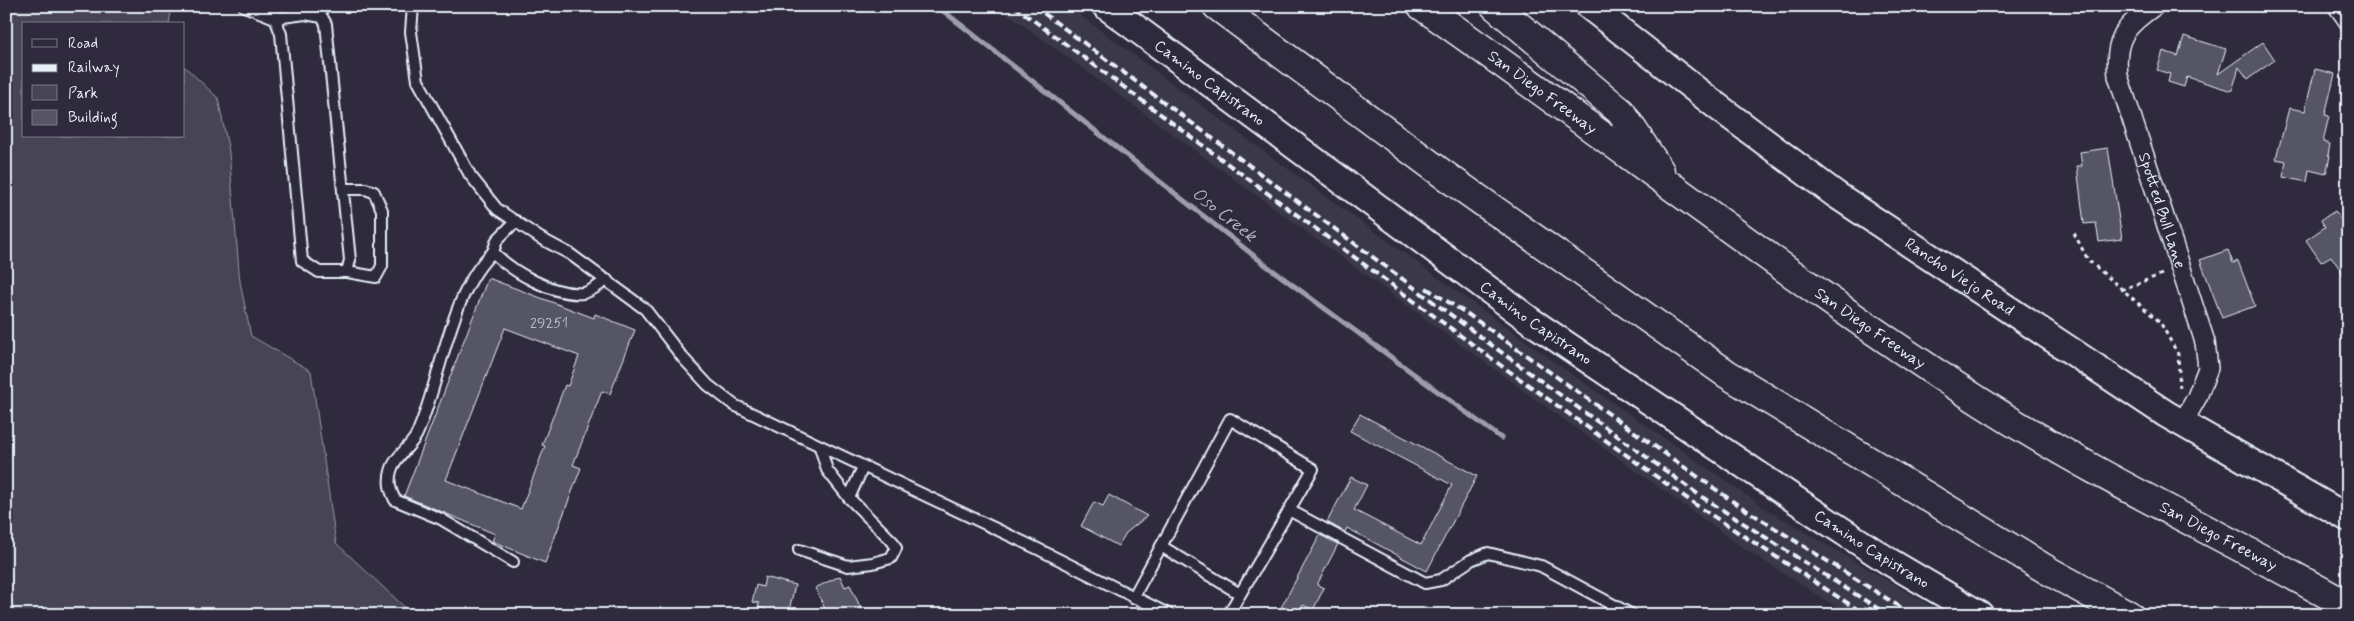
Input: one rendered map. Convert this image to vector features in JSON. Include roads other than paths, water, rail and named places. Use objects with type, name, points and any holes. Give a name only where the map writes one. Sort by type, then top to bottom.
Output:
[{"type":"highway","points":[[1217,6],[1443,174],[1727,374],[2030,560],[2129,615]]},
{"type":"highway","name":"San Diego Freeway","points":[[1422,6],[1795,277],[2001,415],[2096,472],[2348,606]]},
{"type":"highway","points":[[1495,6],[1621,112],[1671,187]]},
{"type":"street","name":"Camino Capistrano","points":[[1106,6],[1531,321],[1815,514],[1890,562],[1980,615]]},
{"type":"street","name":"Rancho Viejo Road","points":[[1589,6],[1718,107],[1835,194],[2182,424],[2348,518]]},
{"type":"street","name":"Spotted Bull Lane","points":[[2154,6],[2133,21],[2121,38],[2116,55],[2117,69],[2205,342],[2208,368],[2198,397],[2182,424]]},
{"type":"street","points":[[2338,6],[2348,20]]},
{"type":"lane","points":[[244,6],[275,18],[305,14],[322,17],[326,24],[350,260],[348,272]]},
{"type":"lane","points":[[275,6],[275,18],[281,34],[302,262],[319,272],[348,272],[376,277],[382,266],[382,210],[374,192],[365,189],[343,189]]},
{"type":"lane","points":[[413,6],[410,32],[418,81],[470,175],[497,209],[570,254],[645,309],[696,372],[734,405],[1036,548],[1170,615]]},
{"type":"lane","points":[[513,562],[441,519],[395,500],[388,482],[392,468],[417,436],[459,308],[481,263],[494,252],[497,240],[516,222]]},
{"type":"lane","points":[[494,252],[505,264],[527,278],[568,293],[585,293],[607,280]]},
{"type":"lane","points":[[1133,598],[1230,419],[1313,469],[1228,615]]},
{"type":"lane","points":[[799,550],[848,566],[873,563],[891,558],[896,548],[893,542],[849,498],[828,470],[820,447]]},
{"type":"lane","points":[[849,498],[863,467]]},
{"type":"lane","points":[[1289,510],[1425,583],[1441,580],[1471,560],[1488,553],[1541,566],[1632,615]]},
{"type":"lane","points":[[1161,546],[1240,594]]},
{"type":"waterway","name":"Oso Creek","points":[[937,6],[1267,266],[1501,438]]},
{"type":"railway","points":[[1014,6],[1499,364],[1699,507],[1866,615]]},
{"type":"railway","points":[[1034,6],[1505,355],[1702,497],[1888,615]]},
{"type":"railway","points":[[1426,288],[1469,315],[1735,503],[1913,615]]}]
